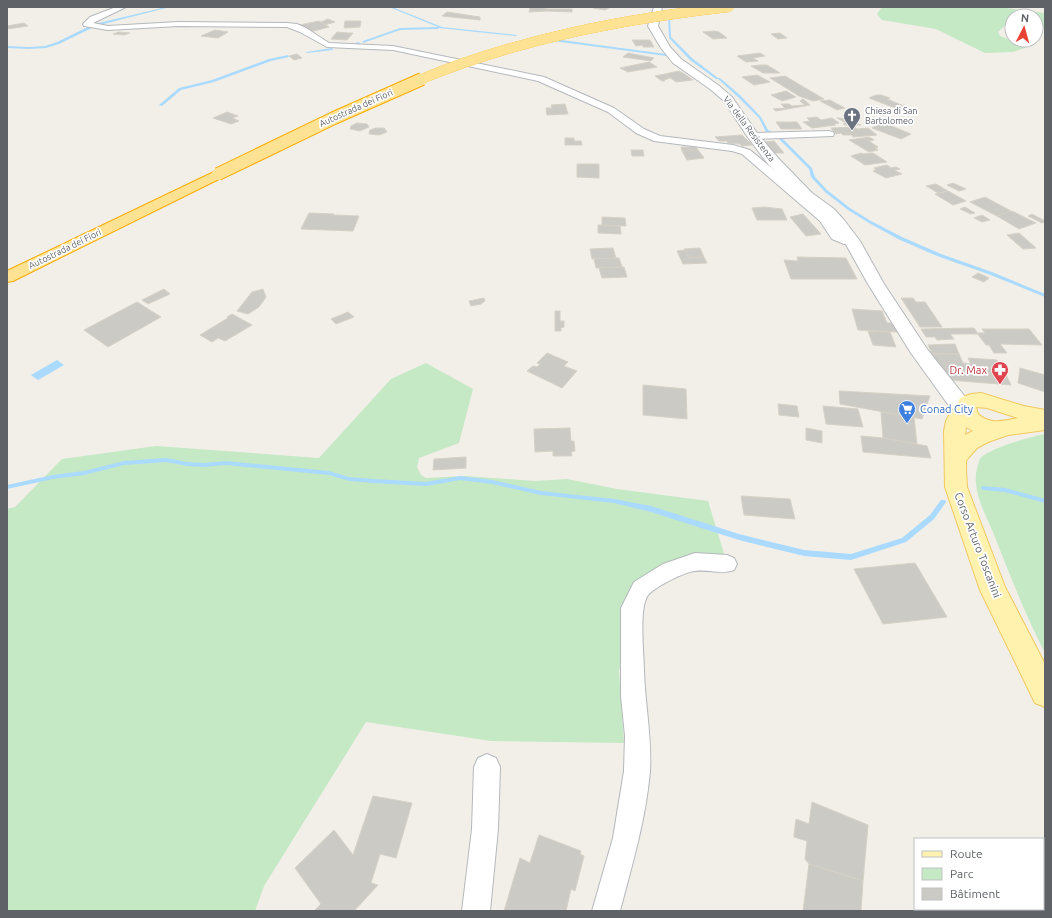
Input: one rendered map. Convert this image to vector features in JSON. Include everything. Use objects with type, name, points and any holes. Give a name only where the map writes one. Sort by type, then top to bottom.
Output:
[{"type":"highway","name":"Autostrada dei Fiori","points":[[7,277],[211,171],[373,90],[466,54],[546,31],[625,14],[668,7]]},
{"type":"highway","name":"Autostrada dei Fiori","points":[[7,264],[211,171],[415,82],[481,58],[528,44],[598,27],[664,15],[729,7]]},
{"type":"main road","points":[[974,406],[1013,410],[1045,417]]},
{"type":"main road","points":[[974,406],[1004,409],[1010,414],[1012,423],[1004,429],[982,427],[969,418],[974,406]]},
{"type":"main road","name":"Corso Arturo Toscanini","points":[[974,406],[959,415],[954,435],[954,470],[956,486],[993,590],[1045,693]]},
{"type":"main road","points":[[955,459],[972,441],[1004,429],[1045,423]]},
{"type":"street","points":[[122,7],[93,19],[87,24],[100,27],[178,24],[287,25],[303,30],[328,45],[393,48],[541,79],[611,110],[640,131],[658,138],[686,144],[733,148],[746,152],[824,218],[837,236],[844,240],[852,241]]},
{"type":"street","name":"Via della Resistenza","points":[[658,7],[653,26],[666,48],[677,60],[728,99],[753,136],[773,161],[792,181],[840,223],[920,353],[954,398],[974,406]]},
{"type":"street","points":[[753,136],[829,134]]},
{"type":"street","points":[[606,911],[626,838],[637,771],[632,608],[641,588],[670,570],[695,562],[727,564]]},
{"type":"street","points":[[476,911],[485,829],[487,767]]},
{"type":"green space","points":[[882,7],[1006,8],[1004,8],[1004,27],[998,32],[1000,36],[1004,38],[1004,48],[1025,48],[1013,52],[985,53],[936,29],[882,20],[877,14]]},
{"type":"green space","points":[[1044,13],[1045,13],[1044,28]]},
{"type":"green space","points":[[426,363],[473,389],[459,443],[419,458],[417,467],[421,475],[426,478],[465,476],[534,481],[567,479],[617,489],[708,501],[725,557],[657,577],[632,622],[619,671],[624,743],[491,741],[366,722],[264,886],[255,911],[7,911],[7,509],[15,507],[62,459],[156,446],[319,458],[391,379]]},
{"type":"green space","points":[[1045,434],[1045,653],[1011,578],[978,496],[976,471],[980,459],[991,451],[1031,437]]},
{"type":"water","points":[[57,360],[64,365],[38,380],[31,375]]},
{"type":"building","points":[[544,7],[543,8],[548,9],[547,11],[529,12],[530,8]]},
{"type":"building","points":[[611,7],[605,10],[593,8]]},
{"type":"building","points":[[548,9],[572,9],[572,12],[547,11]]},
{"type":"building","points":[[447,12],[480,17],[480,20],[442,16]]},
{"type":"building","points":[[328,19],[335,22],[325,25],[321,22]]},
{"type":"building","points":[[319,21],[329,27],[310,32],[300,25]]},
{"type":"building","points":[[345,21],[361,21],[360,27],[345,28]]},
{"type":"building","points":[[24,23],[28,26],[7,29],[7,26]]},
{"type":"building","points":[[215,30],[228,32],[218,38],[201,36]]},
{"type":"building","points":[[119,32],[130,33],[124,35],[113,34]]},
{"type":"building","points":[[337,32],[353,33],[347,40],[331,39]]},
{"type":"building","points":[[703,32],[719,32],[727,38],[713,39]]},
{"type":"building","points":[[780,33],[787,38],[778,39],[771,34]]},
{"type":"building","points":[[632,40],[650,40],[654,47],[643,47],[642,45],[636,46]]},
{"type":"building","points":[[628,53],[654,58],[651,61],[623,57]]},
{"type":"building","points":[[760,53],[765,56],[753,58],[758,61],[746,62],[737,56]]},
{"type":"building","points":[[297,54],[302,58],[294,60],[289,56]]},
{"type":"building","points":[[649,62],[657,67],[628,72],[620,68]]},
{"type":"building","points":[[767,65],[780,73],[763,73],[751,66]]},
{"type":"building","points":[[679,71],[693,80],[676,82],[665,74]]},
{"type":"building","points":[[665,74],[670,78],[664,80],[665,81],[662,81],[655,76]]},
{"type":"building","points":[[757,75],[770,82],[754,85],[742,77]]},
{"type":"building","points":[[785,76],[824,99],[813,101],[799,96],[770,78]]},
{"type":"building","points":[[786,91],[796,97],[782,101],[771,95]]},
{"type":"building","points":[[876,95],[890,98],[887,99],[904,106],[898,109],[869,98]]},
{"type":"building","points":[[803,99],[810,105],[776,111],[773,109],[785,108],[781,104],[789,104],[792,106],[805,105],[800,101]]},
{"type":"building","points":[[830,100],[845,108],[837,110],[820,101]]},
{"type":"building","points":[[565,104],[568,114],[547,115],[546,108],[552,108],[551,105]]},
{"type":"building","points":[[227,112],[238,116],[232,118],[239,121],[231,124],[213,118]]},
{"type":"building","points":[[817,117],[821,120],[832,118],[839,123],[834,124],[836,125],[812,128],[803,122],[810,121],[807,118]]},
{"type":"building","points":[[837,118],[861,125],[845,125],[843,124],[846,123]]},
{"type":"building","points":[[879,119],[911,134],[901,139],[872,128],[876,126],[870,123]]},
{"type":"building","points":[[776,122],[797,122],[802,129],[781,129]]},
{"type":"building","points":[[357,123],[367,124],[369,127],[360,131],[350,129],[351,126]]},
{"type":"building","name":"Chiesa di San Bartolomeo","points":[[855,127],[857,129],[868,128],[877,135],[853,137],[852,135],[843,135],[841,133],[836,134],[831,128]]},
{"type":"building","points":[[384,128],[387,132],[379,135],[369,134],[370,130]]},
{"type":"building","points":[[742,135],[752,145],[742,146],[740,144],[728,143],[727,141],[719,141],[715,137]]},
{"type":"building","points":[[869,137],[874,140],[869,141],[878,147],[875,148],[878,150],[869,152],[849,140]]},
{"type":"building","points":[[565,138],[574,138],[574,141],[581,141],[582,145],[565,145]]},
{"type":"building","points":[[774,141],[784,153],[775,153],[765,142]]},
{"type":"building","points":[[681,147],[696,147],[698,150],[682,151]]},
{"type":"building","points":[[631,150],[643,150],[644,156],[632,156]]},
{"type":"building","points":[[698,150],[704,158],[687,160],[682,151]]},
{"type":"building","points":[[861,153],[873,153],[887,162],[865,165],[851,156]]},
{"type":"building","points":[[577,164],[599,164],[599,178],[577,177]]},
{"type":"building","points":[[887,165],[891,168],[896,167],[900,169],[894,170],[902,174],[886,178],[873,171],[876,170],[874,168]]},
{"type":"building","points":[[953,183],[966,189],[959,191],[947,185]]},
{"type":"building","points":[[936,184],[948,191],[938,193],[926,186]]},
{"type":"building","points":[[948,191],[966,201],[953,205],[935,194]]},
{"type":"building","points":[[985,197],[1011,211],[997,216],[970,202]]},
{"type":"building","points":[[764,207],[782,209],[787,220],[757,220],[752,208]]},
{"type":"building","points":[[965,207],[975,213],[971,214],[960,209]]},
{"type":"building","points":[[1011,211],[1036,223],[1019,229],[997,216]]},
{"type":"building","points":[[309,213],[359,216],[353,231],[301,229]]},
{"type":"building","points":[[803,214],[821,234],[806,236],[790,217]]},
{"type":"building","points":[[1032,214],[1045,222],[1042,223],[1028,216]]},
{"type":"building","points":[[982,215],[990,220],[982,222],[974,218]]},
{"type":"building","points":[[602,217],[625,218],[626,226],[602,225]]},
{"type":"building","points":[[598,225],[620,226],[621,234],[598,233]]},
{"type":"building","points":[[1019,233],[1036,248],[1023,249],[1007,235]]},
{"type":"building","points":[[613,248],[616,258],[592,259],[590,249]]},
{"type":"building","points":[[700,248],[704,257],[689,258],[684,249]]},
{"type":"building","points":[[685,250],[689,258],[704,257],[707,263],[683,264],[677,251]]},
{"type":"building","points":[[797,257],[846,258],[857,279],[791,279],[784,260],[798,261]]},
{"type":"building","points":[[619,258],[622,267],[596,268],[594,259]]},
{"type":"building","points":[[624,267],[627,277],[602,278],[599,268]]},
{"type":"building","points":[[978,273],[989,278],[984,282],[972,277]]},
{"type":"building","points":[[164,289],[170,294],[148,304],[142,300]]},
{"type":"building","points":[[263,289],[266,297],[259,307],[248,314],[237,311],[252,292]]},
{"type":"building","points":[[484,298],[485,301],[481,304],[471,306],[469,301]]},
{"type":"building","points":[[901,298],[913,298],[916,302],[925,302],[942,327],[920,327]]},
{"type":"building","points":[[137,302],[161,317],[108,347],[84,330]]},
{"type":"building","points":[[852,309],[882,311],[887,323],[894,323],[897,332],[858,330]]},
{"type":"building","points":[[555,311],[560,311],[560,321],[564,321],[564,327],[561,328],[561,331],[555,331]]},
{"type":"building","points":[[348,312],[354,317],[336,324],[331,319]]},
{"type":"building","points":[[232,314],[252,325],[225,341],[218,338],[212,342],[200,335],[228,318],[227,317]]},
{"type":"building","points":[[974,328],[978,334],[950,334],[954,339],[937,340],[935,337],[926,337],[921,329]]},
{"type":"building","points":[[982,329],[1029,329],[1042,345],[1000,344],[1007,353],[994,353],[989,345],[986,345],[977,333],[985,333]]},
{"type":"building","points":[[868,331],[890,332],[896,347],[873,345]]},
{"type":"building","points":[[955,344],[959,354],[932,354],[928,345]]},
{"type":"building","points":[[547,353],[568,362],[564,366],[577,371],[562,388],[527,371],[533,366],[537,367],[540,364],[537,363]]},
{"type":"building","points":[[932,354],[959,354],[963,363],[971,364],[968,358],[997,360],[1000,366],[1002,366],[1011,385],[949,380]]},
{"type":"building","points":[[1020,368],[1045,375],[1045,392],[1018,383]]},
{"type":"building","points":[[643,385],[686,389],[687,419],[643,415]]},
{"type":"building","points":[[839,391],[930,396],[922,419],[840,404]]},
{"type":"building","points":[[778,404],[797,406],[799,417],[779,415]]},
{"type":"building","points":[[823,406],[858,409],[863,427],[826,424]]},
{"type":"building","points":[[881,412],[914,417],[917,444],[883,438]]},
{"type":"building","points":[[570,428],[571,441],[574,441],[575,451],[571,452],[572,456],[553,456],[553,451],[535,452],[534,429]]},
{"type":"building","points":[[806,428],[822,431],[822,443],[806,440]]},
{"type":"building","points":[[861,436],[883,438],[927,446],[931,458],[863,452]]},
{"type":"building","points":[[466,457],[466,468],[433,470],[434,459]]},
{"type":"building","points":[[741,496],[790,499],[795,519],[744,515]]},
{"type":"building","points":[[915,563],[947,617],[883,624],[854,569]]},
{"type":"building","points":[[373,796],[412,803],[396,858],[380,854],[371,883],[378,885],[354,911],[314,911],[321,904],[295,868],[334,830],[353,855]]},
{"type":"building","points":[[812,802],[868,825],[863,881],[809,864],[805,859],[807,841],[794,837],[794,835],[796,819],[809,824]]},
{"type":"building","points":[[539,835],[581,851],[580,854],[584,856],[575,891],[571,889],[566,911],[504,911],[520,858],[530,863]]},
{"type":"building","points":[[809,864],[863,881],[861,911],[803,911]]},
{"type":"waterway","points":[[7,47],[45,47],[58,43],[95,25],[169,7]]},
{"type":"waterway","points":[[390,7],[442,28],[516,35]]},
{"type":"waterway","points":[[669,16],[670,37],[691,59],[717,78]]},
{"type":"waterway","points":[[364,42],[400,29],[438,28]]},
{"type":"waterway","points":[[554,40],[666,55]]},
{"type":"waterway","points":[[347,46],[359,43]]},
{"type":"waterway","points":[[307,52],[332,49]]},
{"type":"waterway","points":[[161,105],[180,89],[213,81],[270,60],[288,56]]},
{"type":"waterway","points":[[719,79],[739,96],[760,118],[767,131],[778,136],[811,169],[813,177],[826,191],[849,209],[900,238],[939,255],[990,273],[1045,296]]},
{"type":"waterway","points":[[7,487],[53,477],[84,473],[124,463],[166,460],[187,464],[204,465],[226,463],[329,473],[349,479],[373,481],[426,484],[460,478],[492,482],[541,493],[614,501],[651,509],[739,537],[804,553],[851,557],[904,540],[932,517],[943,502]]},
{"type":"waterway","points":[[984,488],[1005,490],[1045,501]]},
{"type":"place","name":"Chiesa di San Bartolomeo","points":[[852,131]]},
{"type":"place","name":"Dr. Max","points":[[1000,385]]},
{"type":"place","name":"Conad City","points":[[907,424]]}]
